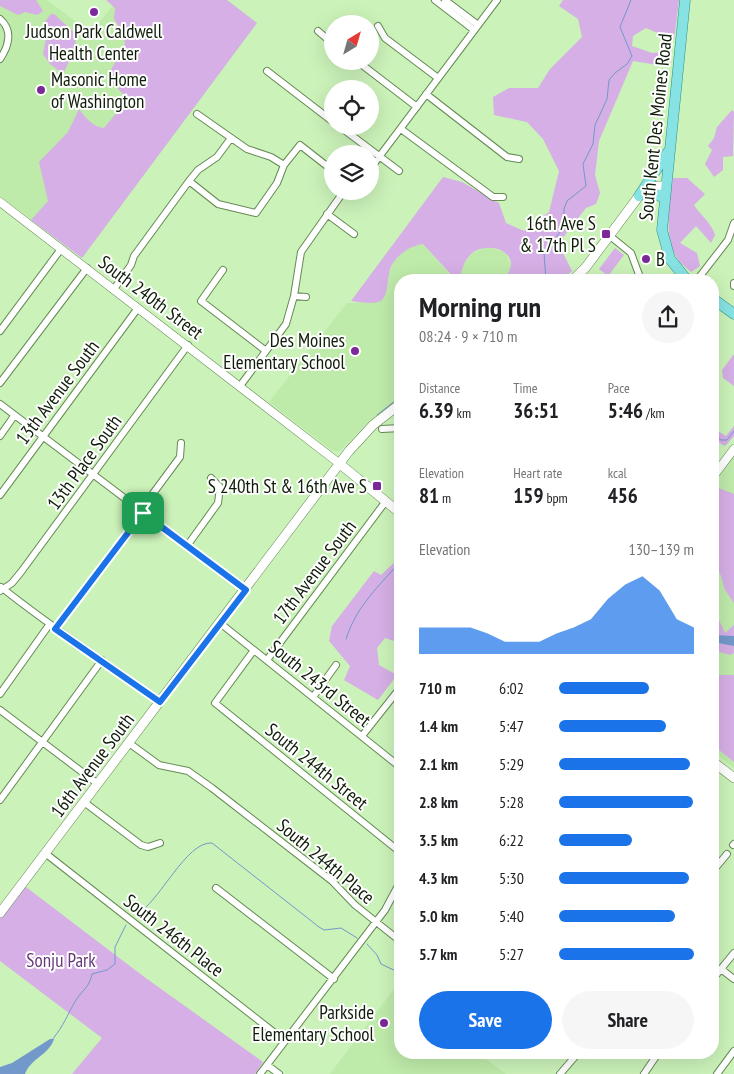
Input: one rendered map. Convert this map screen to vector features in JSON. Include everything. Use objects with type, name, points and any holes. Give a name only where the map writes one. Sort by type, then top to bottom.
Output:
[{"type":"main road","name":"South Kent Des Moines Road","points":[[681,274],[674,266],[665,247],[662,230],[668,151],[685,0]]},
{"type":"main road","points":[[578,274],[610,236],[668,151]]},
{"type":"main road","points":[[639,196],[658,186],[665,186]]},
{"type":"main road","points":[[648,190],[664,198]]},
{"type":"main road","points":[[719,303],[734,314]]},
{"type":"main road","name":"16th Avenue South","points":[[0,913],[340,464],[369,430],[394,409]]},
{"type":"main road","name":"South 240th Street","points":[[340,464],[394,507]]},
{"type":"main road","points":[[719,766],[734,778]]},
{"type":"street","points":[[435,0],[476,28]]},
{"type":"street","points":[[445,0],[476,28]]},
{"type":"street","points":[[399,171],[379,156],[497,0]]},
{"type":"street","points":[[0,19],[7,28],[8,39],[7,48],[0,59]]},
{"type":"street","points":[[379,28],[385,38],[438,78]]},
{"type":"street","points":[[318,31],[324,36]]},
{"type":"street","points":[[369,70],[417,107]]},
{"type":"street","points":[[267,71],[324,115]]},
{"type":"street","points":[[426,94],[507,157],[519,159]]},
{"type":"street","points":[[197,114],[247,149],[271,157],[284,165]]},
{"type":"street","points":[[401,129],[493,197],[503,197]]},
{"type":"street","points":[[351,135],[364,145]]},
{"type":"street","points":[[114,289],[131,265],[134,256],[198,170],[217,157],[231,138]]},
{"type":"street","points":[[189,182],[218,204],[256,213],[277,183],[284,165],[300,145],[324,164]]},
{"type":"street","points":[[240,386],[286,324],[294,296],[301,252],[337,200]]},
{"type":"street","name":"South 240th Street","points":[[0,202],[340,464]]},
{"type":"street","points":[[327,214],[354,234]]},
{"type":"street","points":[[702,274],[728,240],[734,223]]},
{"type":"street","points":[[610,236],[626,247],[631,254],[639,274]]},
{"type":"street","points":[[728,240],[734,244]]},
{"type":"street","points":[[0,331],[61,249]]},
{"type":"street","points":[[0,383],[87,268]]},
{"type":"street","points":[[223,270],[201,301],[266,351]]},
{"type":"street","points":[[294,296],[306,297]]},
{"type":"street","name":"13th Avenue South","points":[[0,495],[138,308]]},
{"type":"street","name":"13th Place South","points":[[1,589],[15,579],[94,475],[188,345]]},
{"type":"street","points":[[0,404],[246,590]]},
{"type":"street","points":[[0,436],[14,416]]},
{"type":"street","points":[[382,429],[394,428]]},
{"type":"street","points":[[55,629],[142,512],[180,457],[181,443]]},
{"type":"street","points":[[719,469],[734,449]]},
{"type":"street","points":[[187,546],[219,500],[220,487],[212,478]]},
{"type":"street","name":"17th Avenue South","points":[[266,660],[386,501]]},
{"type":"street","points":[[1,589],[49,625],[160,702]]},
{"type":"street","name":"South 243rd Street","points":[[220,623],[394,762]]},
{"type":"street","points":[[0,694],[49,625]]},
{"type":"street","name":"South 244th Street","points":[[254,650],[215,703],[394,847]]},
{"type":"street","points":[[0,800],[102,660]]},
{"type":"street","points":[[313,697],[336,665]]},
{"type":"street","points":[[362,736],[394,696]]},
{"type":"street","points":[[0,710],[98,784]]},
{"type":"street","name":"South 244th Place","points":[[129,743],[159,765],[188,771],[255,825],[332,881],[350,901],[394,936]]},
{"type":"street","points":[[84,802],[141,845],[148,847],[160,843]]},
{"type":"street","name":"South 246th Place","points":[[46,853],[285,1041]]},
{"type":"street","points":[[719,864],[727,854]]},
{"type":"street","points":[[216,888],[245,914],[299,956],[334,978]]},
{"type":"street","points":[[260,1074],[377,922],[394,895]]},
{"type":"street","points":[[719,971],[734,953]]},
{"type":"street","points":[[721,969],[734,979]]},
{"type":"street","points":[[717,1074],[734,1051]]},
{"type":"street","points":[[560,1074],[572,1059]]},
{"type":"street","points":[[644,1074],[654,1059]]},
{"type":"street","points":[[267,1065],[279,1074]]},
{"type":"shaded area","name":"Masonic Home of Washington","points":[[0,0],[47,0],[91,33],[117,0],[227,0],[257,23],[82,258],[0,196]]},
{"type":"shaded area","name":"Des Moines Elementary School","points":[[418,244],[423,244],[449,274],[394,274],[394,403],[367,423],[340,451],[333,451],[269,402],[347,303],[377,302],[382,300],[387,290],[390,269],[403,252]]},
{"type":"shaded area","name":"Des Moines Elementary School","points":[[486,247],[502,251],[506,254],[511,265],[508,274],[454,274],[462,268],[471,254]]},
{"type":"shaded area","points":[[734,455],[734,768],[719,756],[719,474]]},
{"type":"shaded area","name":"Parkside Elementary School","points":[[394,989],[394,1059],[486,1059],[506,1074],[330,1074]]},
{"type":"green space","points":[[0,0],[36,0],[43,11],[37,15],[25,12],[18,15],[0,6]]},
{"type":"green space","points":[[106,0],[227,0],[257,23],[82,258],[31,220],[48,201],[39,162],[68,132],[79,109],[93,124],[104,128],[128,99],[111,82],[111,70],[125,44],[124,35],[114,19],[115,8]]},
{"type":"green space","points":[[563,0],[679,0],[674,40],[646,28],[633,36],[632,46],[652,53],[671,51],[670,67],[633,61],[599,141],[595,175],[600,193],[596,204],[586,208],[561,240],[561,249],[572,271],[569,274],[508,274],[511,265],[510,259],[506,254],[495,248],[482,248],[471,254],[465,262],[461,274],[450,274],[423,244],[408,249],[392,264],[387,289],[382,300],[372,303],[351,301],[443,177],[462,182],[499,203],[506,223],[524,231],[549,212],[559,171],[543,139],[527,122],[494,115],[493,97],[509,88],[538,88],[550,69],[582,37],[578,19],[559,6]]},
{"type":"green space","points":[[51,14],[54,14],[76,34],[75,48],[64,72],[50,64],[43,54],[46,38],[44,23]]},
{"type":"green space","points":[[732,110],[734,112],[733,156],[723,157],[723,170],[714,177],[705,164],[712,150],[708,146],[714,138],[717,127]]},
{"type":"green space","points":[[673,178],[687,178],[705,194],[694,205],[715,235],[711,243],[696,226],[680,243],[697,253],[700,266],[691,272],[679,261],[674,252],[669,232],[668,221]]},
{"type":"green space","points":[[615,248],[624,255],[610,274],[605,274],[599,269]]},
{"type":"green space","points":[[734,354],[734,386],[723,378],[722,370]]},
{"type":"green space","points":[[734,426],[734,436],[725,446],[719,442],[719,432],[726,436]]},
{"type":"green space","points":[[719,488],[734,494],[734,603],[725,590],[720,573]]},
{"type":"green space","points":[[394,563],[394,641],[385,638],[377,648],[379,665],[394,673],[394,679],[378,700],[344,680],[350,666],[329,641],[332,626],[374,571],[381,575]]},
{"type":"green space","points":[[719,620],[725,633],[734,625],[734,653],[730,655],[719,652]]},
{"type":"green space","points":[[719,675],[734,675],[734,762],[719,750]]},
{"type":"green space","name":"Sonju Park","points":[[22,884],[143,976],[263,1062],[255,1074],[72,1074],[102,1038],[0,961],[0,913]]},
{"type":"water","points":[[719,635],[734,636],[734,646],[719,643]]},
{"type":"water","points":[[50,1039],[54,1039],[52,1044],[31,1064],[25,1074],[0,1074],[0,1067],[12,1063]]},
{"type":"waterway","points":[[546,274],[544,253],[564,227],[564,209],[567,201],[586,186],[583,164],[593,144],[595,125],[607,99],[609,80],[627,64],[632,56],[620,27],[631,0]]},
{"type":"waterway","points":[[377,415],[394,402]]},
{"type":"waterway","points":[[719,439],[727,440],[734,431]]},
{"type":"waterway","points":[[346,639],[362,607],[394,569]]},
{"type":"waterway","points":[[136,915],[154,898],[183,861],[202,845],[212,843],[319,927],[324,930],[341,928],[357,938]]},
{"type":"waterway","points":[[52,1040],[76,1000],[88,985],[92,974],[107,970],[115,964],[115,947],[126,925]]},
{"type":"waterway","points":[[367,944],[377,955],[381,964],[394,970]]},
{"type":"place","name":"Judson Park Caldwell Health Center","points":[[94,12]]},
{"type":"place","name":"Masonic Home of Washington","points":[[41,90]]},
{"type":"place","name":"16th Ave S & 17th Pl S","points":[[606,234]]},
{"type":"place","name":"B","points":[[646,259]]},
{"type":"place","name":"Des Moines Elementary School","points":[[355,351]]},
{"type":"place","name":"S 240th St & 16th Ave S","points":[[377,486]]},
{"type":"place","name":"Parkside Elementary School","points":[[384,1023]]},
{"type":"route","points":[[143,513],[246,590],[160,702],[55,629],[143,513]]}]
